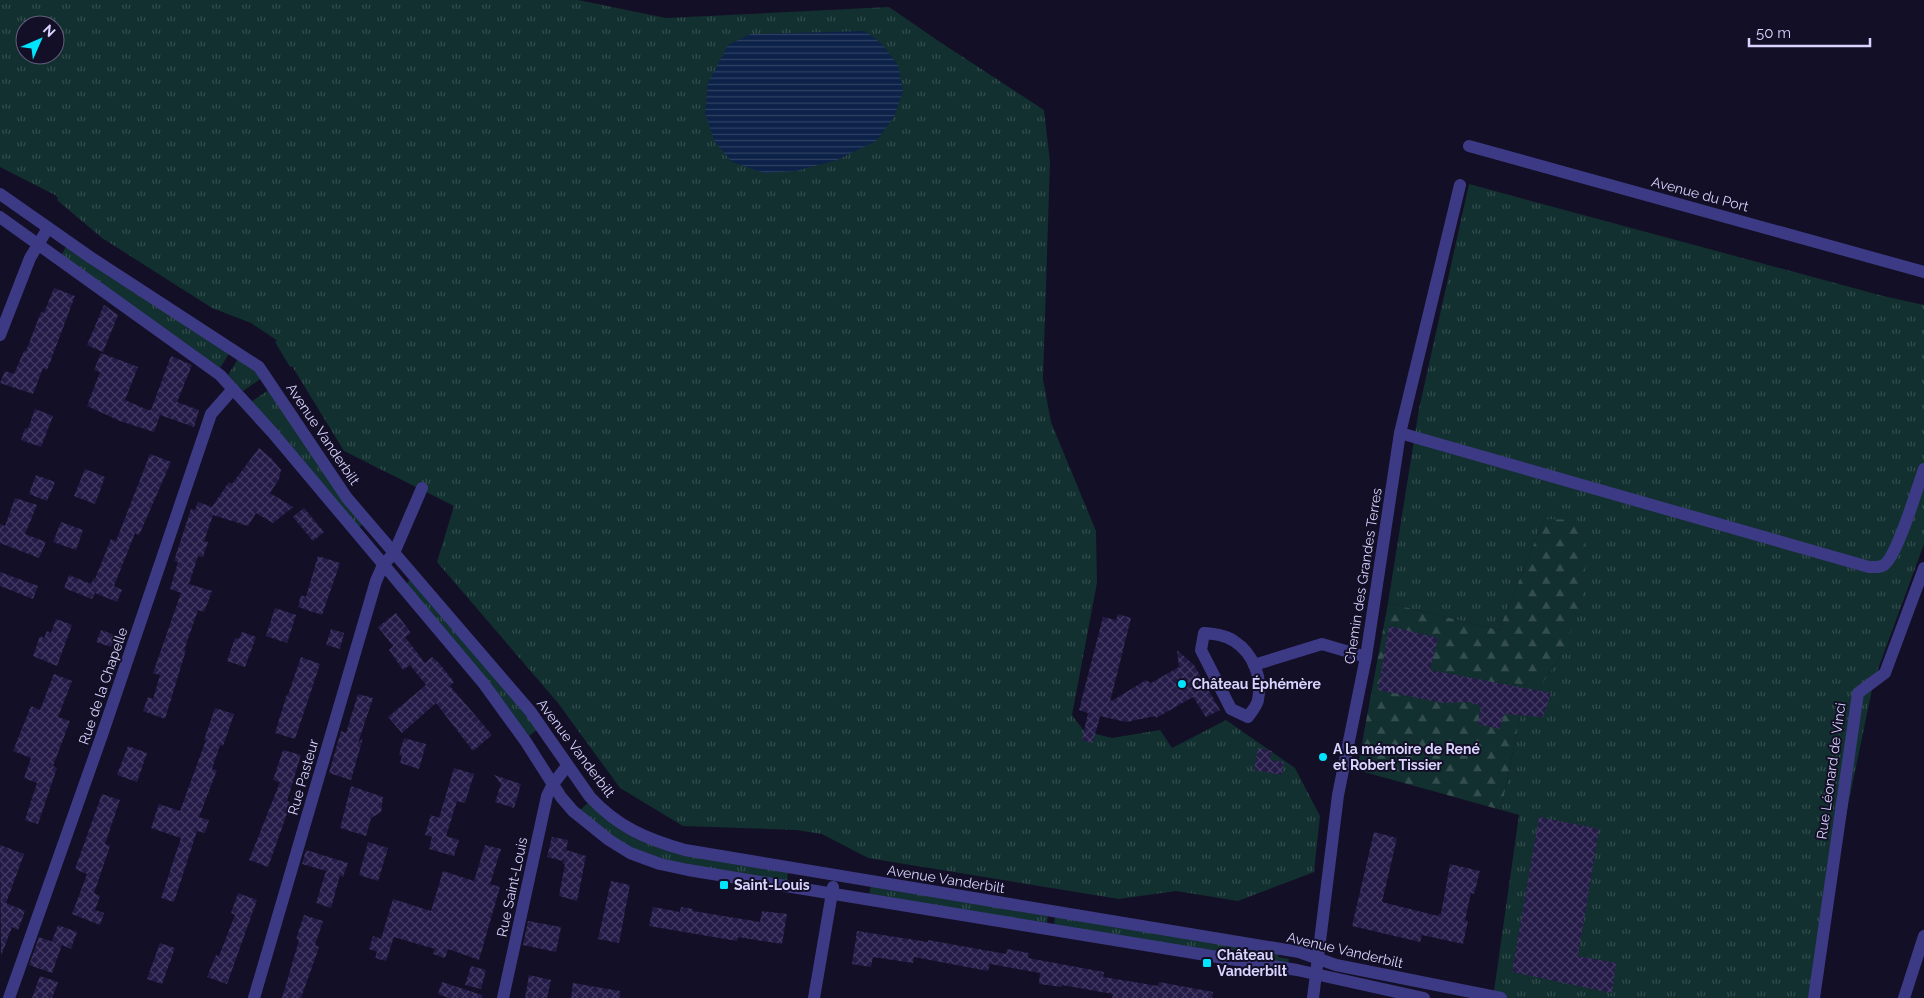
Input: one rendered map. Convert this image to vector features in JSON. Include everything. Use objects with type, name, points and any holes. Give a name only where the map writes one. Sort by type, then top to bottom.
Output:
[{"type":"street","name":"Avenue du Port","points":[[1469,146],[1924,272]]},
{"type":"street","name":"Chemin des Grandes Terres","points":[[1313,998],[1338,795],[1366,657],[1400,433],[1460,185]]},
{"type":"street","name":"Avenue Vanderbilt","points":[[0,194],[48,228],[259,367],[347,498],[530,711],[590,797],[602,810],[626,828],[685,850],[1299,952],[1318,960],[1501,998]]},
{"type":"street","points":[[0,217],[213,370],[233,389],[272,432],[484,684],[573,811],[609,840],[646,859],[688,870],[1297,970],[1424,998]]},
{"type":"street","points":[[0,335],[30,258],[48,228]]},
{"type":"street","name":"Rue de la Chapelle","points":[[8,998],[102,735],[211,414],[233,389]]},
{"type":"street","points":[[1400,433],[1869,567],[1880,567],[1886,564],[1893,552],[1924,469]]},
{"type":"street","name":"Rue Pasteur","points":[[254,998],[376,581],[383,566],[394,553],[422,488]]},
{"type":"street","name":"Rue Léonard de Vinci","points":[[1814,998],[1858,693],[1885,673],[1924,568]]},
{"type":"street","points":[[1204,633],[1217,634],[1235,641],[1252,659],[1254,665],[1259,678],[1258,701],[1248,717],[1231,709],[1200,650],[1204,633]]},
{"type":"street","points":[[1254,665],[1322,644],[1366,657]]},
{"type":"street","name":"Rue Saint-Louis","points":[[503,998],[547,796],[553,784],[567,766]]},
{"type":"street","points":[[814,998],[835,876]]},
{"type":"street","points":[[1904,998],[1924,936]]},
{"type":"green space","points":[[0,0],[578,0],[666,18],[889,7],[1044,110],[1050,162],[1043,379],[1051,422],[1096,531],[1097,583],[1072,715],[1084,731],[1112,738],[1160,730],[1172,748],[1226,720],[1295,768],[1320,816],[1314,872],[1238,901],[1176,891],[1119,899],[868,858],[822,834],[796,830],[683,826],[620,788],[558,703],[437,562],[454,506],[344,451],[292,366],[290,367],[275,339],[251,323],[212,308],[102,238],[57,200],[58,198],[0,167]]},
{"type":"green space","points":[[1469,184],[1883,296],[1924,305],[1924,544],[1874,680],[1808,998],[1493,998],[1519,815],[1501,810],[1520,717],[1562,654],[1544,519],[1499,630],[1388,603],[1419,409]]},
{"type":"green space","points":[[66,247],[230,352],[220,368],[61,255]]},
{"type":"green space","points":[[239,357],[262,378],[243,391],[228,375]]},
{"type":"green space","points":[[270,389],[363,524],[358,528],[252,401]]},
{"type":"green space","points":[[1544,519],[1578,520],[1587,550],[1582,603],[1562,654],[1520,717],[1501,810],[1357,770],[1388,603],[1499,630]]},
{"type":"green space","points":[[410,580],[538,729],[529,736],[406,584]]},
{"type":"green space","points":[[588,803],[613,825],[652,845],[663,849],[788,872],[787,881],[681,864],[640,852],[612,836],[580,810]]},
{"type":"green space","points":[[871,886],[1048,915],[1047,924],[869,894]]},
{"type":"green space","points":[[1055,916],[1279,953],[1278,957],[1289,959],[1288,964],[1054,925]]},
{"type":"water","points":[[865,31],[882,44],[898,65],[903,91],[894,117],[876,141],[837,160],[796,171],[764,173],[732,162],[715,142],[705,113],[708,83],[728,45],[751,34]]},
{"type":"building","points":[[54,288],[75,296],[47,370],[43,368],[33,394],[0,383],[5,371],[14,374],[24,351],[26,351],[41,312],[44,313]]},
{"type":"building","points":[[104,305],[118,315],[103,352],[87,345]]},
{"type":"building","points":[[101,353],[138,367],[125,400],[148,410],[151,410],[171,356],[192,365],[177,402],[199,410],[194,427],[160,415],[154,432],[120,421],[87,406],[100,372],[94,370]]},
{"type":"building","points":[[35,409],[53,416],[41,447],[21,440],[25,428],[28,429]]},
{"type":"building","points":[[259,448],[281,470],[279,479],[270,493],[293,507],[273,523],[256,513],[248,526],[213,515],[204,541],[208,542],[203,557],[198,556],[189,584],[212,591],[204,612],[198,610],[184,650],[186,650],[165,719],[143,711],[148,697],[153,699],[160,675],[153,673],[181,593],[170,589],[178,562],[174,561],[191,509],[195,510],[198,502],[212,507],[229,482],[232,484]]},
{"type":"building","points":[[150,454],[171,462],[139,535],[135,533],[114,586],[122,590],[117,602],[95,593],[92,599],[64,588],[69,575],[91,584],[95,579],[111,539],[116,541]]},
{"type":"building","points":[[85,469],[105,477],[95,504],[74,496]]},
{"type":"building","points":[[36,475],[55,482],[47,501],[29,494]]},
{"type":"building","points":[[15,498],[37,505],[25,534],[46,542],[39,558],[0,543],[0,524],[5,526]]},
{"type":"building","points":[[304,508],[324,532],[313,541],[293,517]]},
{"type":"building","points":[[61,522],[83,530],[76,550],[53,542]]},
{"type":"building","points":[[318,556],[340,563],[322,615],[298,607],[301,595],[306,597]]},
{"type":"building","points":[[0,572],[38,586],[33,599],[0,586]]},
{"type":"building","points":[[275,608],[296,615],[287,643],[266,636]]},
{"type":"building","points":[[396,613],[411,633],[405,637],[425,663],[432,657],[439,663],[454,682],[450,686],[492,735],[473,751],[436,703],[402,733],[388,717],[426,685],[410,665],[403,670],[389,650],[393,646],[378,627]]},
{"type":"building","points":[[1118,614],[1131,618],[1110,702],[1146,680],[1151,683],[1179,667],[1177,650],[1194,665],[1220,710],[1206,717],[1193,697],[1156,718],[1155,716],[1126,722],[1100,716],[1093,743],[1082,740],[1088,713],[1079,710],[1103,617],[1116,620]]},
{"type":"building","points":[[56,619],[72,625],[57,666],[33,656],[40,636],[44,638],[47,631],[51,633]]},
{"type":"building","points":[[1389,626],[1438,638],[1430,670],[1551,693],[1543,717],[1504,714],[1500,729],[1478,724],[1481,706],[1468,702],[1443,703],[1378,690]]},
{"type":"building","points":[[331,629],[344,633],[340,649],[326,645]]},
{"type":"building","points":[[101,630],[115,635],[111,647],[96,642]]},
{"type":"building","points":[[242,632],[256,637],[245,667],[227,661],[235,638],[239,639]]},
{"type":"building","points":[[301,657],[320,664],[295,739],[275,733]]},
{"type":"building","points":[[54,674],[72,681],[58,717],[70,721],[53,766],[57,768],[38,824],[25,820],[37,783],[24,778],[31,758],[13,751],[31,706],[40,710]]},
{"type":"building","points":[[358,694],[373,698],[358,743],[363,738],[351,780],[329,773],[341,731],[346,733]]},
{"type":"building","points":[[215,708],[234,714],[223,746],[220,745],[212,769],[217,770],[199,817],[209,820],[205,833],[197,831],[174,902],[161,898],[181,838],[151,828],[159,804],[180,811],[206,740],[204,740]]},
{"type":"building","points":[[404,738],[426,744],[419,769],[400,763],[402,756],[399,755]]},
{"type":"building","points":[[128,746],[147,753],[137,782],[117,775]]},
{"type":"building","points":[[1258,748],[1272,751],[1270,760],[1284,762],[1282,775],[1254,770]]},
{"type":"building","points":[[283,750],[301,755],[287,801],[290,802],[288,811],[268,867],[249,860],[280,782],[273,780]]},
{"type":"building","points":[[454,768],[474,774],[465,803],[457,801],[446,836],[459,840],[454,856],[429,849],[432,837],[425,835],[431,815],[439,818]]},
{"type":"building","points":[[494,775],[521,784],[514,808],[495,802],[501,784]]},
{"type":"building","points":[[351,786],[383,797],[381,812],[371,818],[366,836],[340,828]]},
{"type":"building","points":[[102,794],[120,800],[105,844],[110,846],[94,893],[100,896],[95,910],[104,913],[100,925],[72,914],[87,874],[75,869]]},
{"type":"building","points":[[1539,817],[1599,829],[1578,956],[1616,963],[1612,993],[1512,972]]},
{"type":"building","points":[[1374,832],[1397,838],[1382,902],[1438,916],[1441,914],[1450,864],[1480,871],[1474,894],[1471,893],[1465,920],[1468,921],[1463,944],[1422,935],[1420,942],[1352,926]]},
{"type":"building","points":[[552,837],[568,840],[566,850],[586,856],[577,901],[559,896],[565,864],[563,863],[564,857],[563,861],[547,857]]},
{"type":"building","points":[[368,842],[388,848],[378,881],[359,875]]},
{"type":"building","points":[[0,845],[24,854],[6,903],[25,911],[18,930],[12,927],[1,956]]},
{"type":"building","points":[[485,845],[501,849],[490,884],[500,887],[479,960],[448,949],[445,958],[433,954],[435,949],[394,937],[386,961],[375,958],[377,952],[369,949],[373,936],[381,939],[393,899],[431,911],[443,871],[474,881]]},
{"type":"building","points":[[306,850],[348,863],[343,877],[340,875],[331,908],[316,903],[326,871],[302,864]]},
{"type":"building","points":[[611,881],[630,885],[619,943],[598,939]]},
{"type":"building","points":[[238,893],[257,900],[227,984],[207,977],[216,955],[219,956],[235,915],[231,913]]},
{"type":"building","points":[[653,907],[680,912],[681,907],[693,909],[693,911],[760,922],[762,911],[787,914],[782,944],[738,937],[737,941],[649,926]]},
{"type":"building","points":[[304,915],[323,921],[315,945],[319,947],[301,998],[282,998],[299,940],[296,939]]},
{"type":"building","points":[[528,921],[561,927],[556,952],[523,945]]},
{"type":"building","points":[[58,925],[77,932],[71,949],[62,945],[52,973],[29,965],[39,937],[59,944],[52,941]]},
{"type":"building","points":[[857,931],[928,942],[928,940],[1006,954],[1007,949],[1029,953],[1028,958],[1104,972],[1103,977],[1158,986],[1159,982],[1213,992],[1212,998],[1112,998],[1113,994],[1062,985],[1062,987],[1039,984],[1040,973],[990,964],[988,971],[914,957],[913,963],[873,957],[871,967],[852,964]]},
{"type":"building","points":[[160,943],[175,948],[162,984],[147,979]]},
{"type":"building","points":[[471,966],[486,970],[481,989],[465,985]]},
{"type":"building","points":[[529,975],[551,980],[547,998],[525,998]]},
{"type":"building","points":[[40,976],[58,982],[52,998],[32,998]]},
{"type":"building","points":[[442,982],[482,995],[482,998],[449,998],[438,994]]},
{"type":"building","points":[[573,983],[620,991],[620,998],[571,998]]},
{"type":"place","name":"Château Éphémère","points":[[1182,684]]},
{"type":"place","name":"A la mémoire de René et Robert Tissier","points":[[1323,757]]},
{"type":"place","name":"Saint-Louis","points":[[724,885]]},
{"type":"place","name":"Château Vanderbilt","points":[[1207,963]]}]
